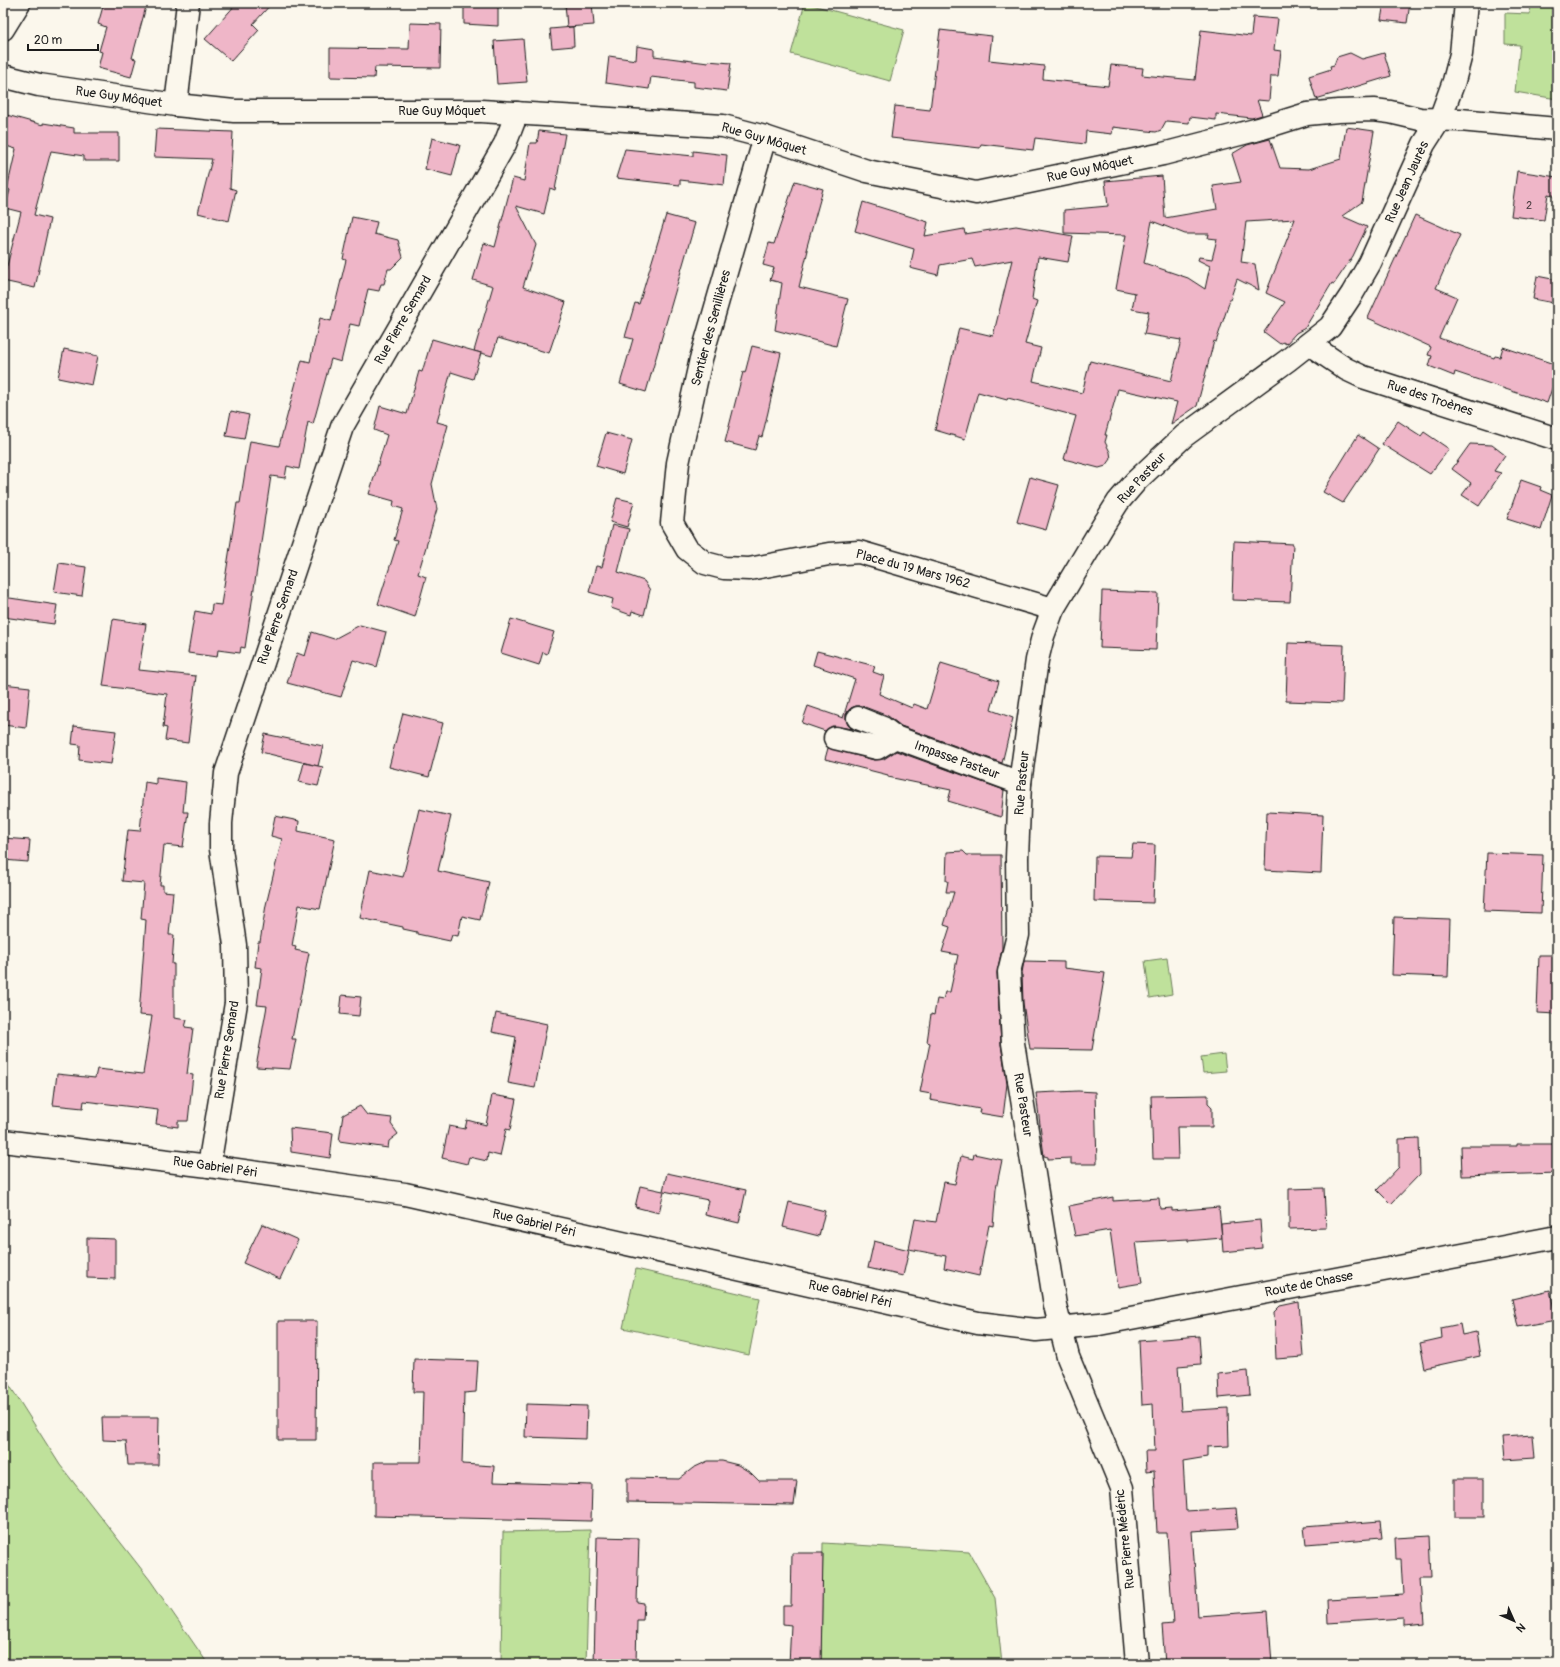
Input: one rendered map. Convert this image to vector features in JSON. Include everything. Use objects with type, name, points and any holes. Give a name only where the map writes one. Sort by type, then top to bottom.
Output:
[{"type":"street","points":[[3,29],[19,3]]},
{"type":"street","points":[[176,105],[188,3]]},
{"type":"street","name":"Rue Jean Jaurès","points":[[1309,344],[1330,327],[1352,294],[1370,263],[1430,132],[1440,119],[1454,81],[1461,54],[1466,3]]},
{"type":"street","name":"Rue Guy Môquet","points":[[3,76],[39,85],[234,112],[481,111],[723,126],[765,137],[867,171],[976,193],[1163,154],[1259,129],[1307,114],[1374,110],[1420,119],[1440,119],[1557,129]]},
{"type":"street","name":"Rue Pierre Semard","points":[[209,1166],[236,1003],[235,945],[221,849],[220,823],[226,773],[342,427],[505,144],[517,113]]},
{"type":"street","name":"Sentier des Senillières","points":[[672,523],[678,463],[701,359],[765,137]]},
{"type":"street","name":"Rue des Troènes","points":[[1309,344],[1346,369],[1363,377],[1557,439]]},
{"type":"street","name":"Rue Pasteur","points":[[1060,1328],[1013,1043],[1009,972],[1018,935],[1017,858],[1020,783],[1037,660],[1043,636],[1053,609],[1104,524],[1118,502],[1136,481],[1184,436],[1309,344]]},
{"type":"street","name":"Place du 19 Mars 1962","points":[[672,523],[687,549],[705,563],[724,568],[749,569],[829,554],[859,552],[1053,609]]},
{"type":"street","name":"Impasse Pasteur","points":[[858,718],[883,728],[895,737],[1020,783]]},
{"type":"street","points":[[835,738],[877,748],[895,737]]},
{"type":"street","name":"Rue Gabriel Péri","points":[[3,1141],[209,1166],[405,1194],[978,1323],[1036,1330],[1060,1328]]},
{"type":"street","name":"Route de Chasse","points":[[1060,1328],[1099,1324],[1557,1236]]},
{"type":"street","name":"Rue Pierre Médéric","points":[[1060,1328],[1068,1357],[1122,1488],[1137,1664]]},
{"type":"green space","points":[[805,3],[904,30],[890,81],[791,54]]},
{"type":"green space","points":[[1531,3],[1557,3],[1557,99],[1515,92],[1520,45],[1505,44],[1505,13],[1530,14]]},
{"type":"green space","points":[[1167,958],[1172,994],[1150,998],[1145,961]]},
{"type":"green space","points":[[1224,1054],[1226,1071],[1203,1073],[1201,1057]]},
{"type":"green space","points":[[636,1269],[760,1298],[749,1355],[623,1328]]},
{"type":"green space","points":[[3,1375],[60,1465],[150,1580],[208,1664],[3,1664]]},
{"type":"green space","points":[[590,1530],[586,1664],[501,1664],[503,1532]]},
{"type":"green space","points":[[823,1543],[969,1552],[995,1598],[1002,1664],[821,1664]]},
{"type":"building","points":[[104,3],[147,3],[132,58],[136,59],[131,77],[98,68],[102,52],[99,51],[106,27],[98,24]]},
{"type":"building","points":[[237,3],[272,3],[253,24],[259,30],[231,61],[205,39]]},
{"type":"building","points":[[464,3],[498,3],[498,26],[464,24]]},
{"type":"building","points":[[565,3],[592,3],[594,25],[567,27]]},
{"type":"building","points":[[1384,3],[1410,3],[1407,23],[1381,20]]},
{"type":"building","points":[[1253,17],[1278,19],[1274,50],[1281,51],[1278,76],[1271,76],[1269,101],[1257,100],[1262,115],[1252,118],[1216,114],[1216,120],[1190,117],[1189,123],[1166,121],[1161,130],[1156,132],[1113,127],[1112,134],[1086,131],[1085,144],[1035,138],[1033,150],[981,144],[980,148],[891,138],[895,106],[930,110],[940,30],[992,36],[989,60],[1044,66],[1043,79],[1108,86],[1111,65],[1143,68],[1142,75],[1195,80],[1201,30],[1251,36]]},
{"type":"building","points":[[410,23],[441,24],[440,68],[375,67],[374,78],[330,77],[330,48],[409,49]]},
{"type":"building","points":[[573,27],[574,46],[552,48],[550,29]]},
{"type":"building","points":[[523,39],[527,82],[497,84],[494,41]]},
{"type":"building","points":[[637,46],[654,49],[654,56],[708,63],[708,61],[731,63],[727,91],[694,87],[694,82],[651,77],[649,89],[606,83],[609,56],[636,60]]},
{"type":"building","points":[[1350,53],[1362,59],[1384,53],[1391,76],[1316,99],[1309,76],[1331,69],[1330,66],[1334,65],[1337,57]]},
{"type":"building","points":[[3,114],[43,125],[43,123],[74,128],[74,133],[119,133],[119,161],[84,161],[84,156],[51,151],[34,215],[50,219],[35,288],[3,281],[21,212],[5,208],[10,190],[7,189],[16,149],[3,145]]},
{"type":"building","points":[[1346,127],[1374,131],[1362,202],[1342,216],[1367,227],[1353,256],[1334,284],[1332,283],[1305,328],[1296,333],[1286,344],[1283,342],[1280,344],[1264,332],[1285,302],[1266,293],[1295,219],[1246,222],[1241,262],[1255,264],[1259,290],[1237,279],[1216,342],[1214,341],[1197,406],[1171,424],[1177,402],[1118,389],[1105,435],[1107,435],[1105,442],[1110,452],[1111,459],[1106,466],[1099,468],[1064,459],[1076,416],[1008,398],[1007,400],[978,392],[965,439],[935,430],[959,328],[993,336],[1012,260],[975,267],[972,259],[940,265],[938,275],[910,268],[914,249],[855,231],[863,202],[928,222],[925,236],[964,229],[965,234],[1016,226],[1073,236],[1068,262],[1038,257],[1032,299],[1037,301],[1025,344],[1041,348],[1033,381],[1082,393],[1090,361],[1171,381],[1181,340],[1144,334],[1149,312],[1132,309],[1135,293],[1116,289],[1126,235],[1064,233],[1064,210],[1108,206],[1105,181],[1162,176],[1165,218],[1217,209],[1213,186],[1241,182],[1232,154],[1247,145],[1270,139],[1280,168],[1309,169],[1341,159]],"holes":[[[1152,221],[1185,234],[1209,234],[1208,238],[1217,239],[1212,259],[1199,257],[1198,260],[1210,266],[1205,289],[1188,278],[1144,263]]]},
{"type":"building","points":[[156,129],[233,132],[230,188],[236,190],[229,221],[198,213],[212,159],[154,157]]},
{"type":"building","points":[[539,131],[565,134],[555,190],[550,188],[544,214],[516,206],[536,245],[523,287],[566,302],[549,353],[498,338],[492,356],[474,351],[493,286],[473,280],[484,243],[495,247],[513,178],[524,181],[530,143],[537,143]]},
{"type":"building","points":[[432,138],[460,145],[452,176],[425,169]]},
{"type":"building","points":[[625,149],[693,156],[693,151],[727,155],[724,185],[680,180],[680,185],[616,178]]},
{"type":"building","points":[[1517,171],[1557,177],[1557,196],[1548,194],[1544,220],[1511,216]]},
{"type":"building","points":[[795,181],[823,189],[806,250],[808,250],[799,287],[848,299],[836,346],[775,330],[782,283],[770,280],[774,268],[763,265],[769,243],[774,244]]},
{"type":"building","points":[[666,215],[695,223],[646,392],[620,384],[633,339],[625,337],[635,303],[639,304]]},
{"type":"building","points":[[1415,215],[1460,235],[1436,288],[1457,297],[1439,338],[1494,358],[1495,356],[1500,357],[1503,347],[1557,365],[1557,374],[1547,403],[1455,372],[1454,376],[1429,366],[1432,356],[1428,355],[1431,347],[1368,318]]},
{"type":"building","points":[[352,217],[377,222],[374,234],[398,240],[403,257],[391,269],[388,269],[384,284],[381,284],[379,291],[368,289],[359,326],[350,324],[341,362],[331,359],[313,424],[308,422],[299,469],[287,466],[285,478],[271,476],[245,648],[241,647],[240,653],[218,650],[217,657],[188,653],[195,611],[211,614],[212,604],[221,605],[237,503],[240,503],[250,441],[279,446],[302,360],[310,362],[320,318],[331,321],[346,260],[343,259]]},
{"type":"building","points":[[1537,276],[1557,280],[1554,303],[1533,299]]},
{"type":"building","points":[[432,339],[481,353],[473,379],[451,372],[437,422],[448,425],[432,484],[437,509],[418,574],[426,577],[415,617],[378,604],[398,541],[394,540],[403,509],[393,506],[394,501],[369,494],[387,435],[374,430],[380,406],[407,414],[419,371],[422,372]]},
{"type":"building","points":[[752,346],[781,353],[762,437],[759,436],[755,450],[725,442],[743,372],[745,373]]},
{"type":"building","points":[[64,349],[98,356],[92,385],[58,378]]},
{"type":"building","points":[[231,411],[249,415],[244,439],[226,436]]},
{"type":"building","points":[[1398,421],[1421,436],[1424,432],[1449,449],[1430,474],[1382,444]]},
{"type":"building","points":[[606,433],[632,440],[623,474],[596,466]]},
{"type":"building","points":[[1358,435],[1379,449],[1343,503],[1323,492]]},
{"type":"building","points":[[1470,444],[1492,445],[1505,455],[1494,471],[1501,473],[1479,506],[1462,495],[1471,483],[1452,469]]},
{"type":"building","points":[[1030,477],[1059,485],[1046,530],[1017,522]]},
{"type":"building","points":[[1521,480],[1541,487],[1540,490],[1552,495],[1541,530],[1507,519]]},
{"type":"building","points":[[617,498],[634,502],[627,527],[610,522]]},
{"type":"building","points":[[612,525],[629,529],[618,572],[644,581],[650,590],[644,615],[632,611],[631,615],[611,608],[613,599],[589,592],[596,566],[602,567]]},
{"type":"building","points":[[1234,541],[1293,544],[1290,602],[1232,600]]},
{"type":"building","points":[[59,563],[86,567],[82,596],[54,592]]},
{"type":"building","points":[[1102,591],[1158,593],[1156,650],[1100,648]]},
{"type":"building","points":[[3,597],[57,605],[54,624],[3,617]]},
{"type":"building","points":[[113,619],[146,624],[139,670],[196,676],[188,743],[165,740],[167,728],[163,727],[167,694],[103,686]]},
{"type":"building","points":[[511,619],[554,632],[547,654],[543,652],[539,665],[501,653]]},
{"type":"building","points":[[360,625],[386,632],[377,667],[353,660],[341,697],[287,683],[297,653],[305,656],[312,632],[334,639]]},
{"type":"building","points":[[1288,643],[1344,645],[1342,703],[1286,701]]},
{"type":"building","points":[[817,651],[875,666],[873,672],[884,676],[879,694],[912,708],[914,704],[927,709],[941,663],[999,681],[991,710],[1013,718],[1002,763],[901,726],[888,716],[862,706],[851,708],[846,714],[848,725],[853,729],[832,726],[825,731],[802,723],[808,706],[843,718],[855,679],[813,665]]},
{"type":"building","points":[[3,684],[30,687],[26,728],[3,725]]},
{"type":"building","points":[[403,713],[443,723],[429,777],[389,767]]},
{"type":"building","points":[[74,726],[116,731],[111,764],[79,760],[80,745],[72,744]]},
{"type":"building","points":[[265,734],[323,746],[318,766],[261,752]]},
{"type":"building","points":[[828,748],[874,760],[884,759],[896,751],[1004,790],[1001,817],[948,801],[951,790],[888,777],[888,775],[825,759]]},
{"type":"building","points":[[304,763],[323,767],[318,786],[299,782]]},
{"type":"building","points":[[156,778],[186,782],[183,812],[188,812],[183,847],[164,845],[160,885],[163,885],[163,891],[173,892],[169,935],[174,935],[172,964],[174,964],[174,1018],[187,1020],[185,1027],[193,1028],[187,1074],[193,1075],[188,1121],[178,1121],[178,1127],[156,1124],[158,1110],[84,1101],[83,1108],[53,1105],[57,1074],[95,1078],[97,1069],[143,1074],[152,1016],[139,1015],[146,920],[141,919],[144,883],[122,881],[128,830],[140,831],[145,782],[156,784]]},
{"type":"building","points":[[419,809],[451,816],[438,871],[489,882],[480,920],[462,916],[458,936],[452,935],[450,941],[417,934],[417,932],[403,929],[403,927],[360,918],[370,870],[403,877]]},
{"type":"building","points":[[1267,812],[1323,815],[1321,873],[1265,870]]},
{"type":"building","points":[[275,816],[299,821],[298,831],[335,839],[320,909],[299,905],[292,946],[296,947],[295,950],[309,953],[292,1039],[296,1039],[290,1069],[256,1067],[267,1006],[257,1005],[262,968],[255,967],[258,942],[260,942],[266,905],[282,839],[271,836]]},
{"type":"building","points":[[3,838],[30,840],[28,862],[3,860]]},
{"type":"building","points":[[1133,844],[1155,845],[1153,903],[1094,901],[1095,856],[1131,857]]},
{"type":"building","points":[[963,851],[967,855],[1001,855],[1002,949],[997,973],[1001,1044],[1007,1084],[1003,1117],[979,1113],[980,1109],[930,1100],[931,1094],[920,1092],[930,1043],[927,1042],[931,1014],[934,1015],[937,999],[943,1000],[945,992],[950,992],[958,955],[942,952],[950,927],[944,925],[954,892],[946,892],[948,881],[946,881],[947,852]]},
{"type":"building","points":[[1487,853],[1543,855],[1541,913],[1484,911]]},
{"type":"building","points":[[1394,917],[1450,919],[1448,977],[1392,975]]},
{"type":"building","points":[[1539,955],[1557,955],[1557,1014],[1537,1013]]},
{"type":"building","points":[[1024,961],[1064,962],[1064,968],[1105,973],[1092,1050],[1030,1049],[1023,1003],[1022,973]]},
{"type":"building","points":[[342,995],[361,997],[359,1016],[340,1014]]},
{"type":"building","points":[[496,1013],[547,1024],[535,1088],[508,1083],[516,1037],[492,1032]]},
{"type":"building","points":[[1078,1091],[1095,1092],[1097,1164],[1071,1164],[1071,1158],[1048,1159],[1048,1157],[1044,1156],[1036,1093]]},
{"type":"building","points":[[492,1095],[516,1099],[510,1130],[506,1129],[500,1156],[488,1153],[487,1161],[469,1157],[467,1164],[442,1158],[449,1126],[465,1129],[467,1120],[486,1125]]},
{"type":"building","points":[[1208,1095],[1208,1103],[1212,1107],[1212,1127],[1177,1127],[1178,1159],[1153,1159],[1151,1096]]},
{"type":"building","points":[[360,1106],[367,1115],[392,1118],[391,1124],[398,1134],[389,1141],[388,1148],[339,1141],[343,1115]]},
{"type":"building","points":[[290,1128],[333,1133],[330,1158],[291,1152]]},
{"type":"building","points":[[1419,1138],[1420,1174],[1391,1204],[1377,1190],[1399,1167],[1399,1139]]},
{"type":"building","points":[[1517,1144],[1557,1144],[1557,1173],[1462,1176],[1461,1146],[1517,1146]]},
{"type":"building","points":[[974,1154],[1002,1160],[996,1189],[993,1226],[989,1225],[979,1276],[944,1268],[946,1256],[909,1249],[915,1219],[936,1222],[944,1182],[955,1184],[961,1156],[973,1159]]},
{"type":"building","points":[[667,1173],[746,1190],[739,1223],[705,1215],[708,1200],[664,1191],[659,1213],[635,1207],[640,1186],[663,1191]]},
{"type":"building","points":[[1324,1188],[1326,1228],[1289,1229],[1289,1189]]},
{"type":"building","points":[[1113,1197],[1113,1201],[1159,1198],[1160,1209],[1172,1208],[1172,1211],[1219,1207],[1222,1238],[1188,1241],[1188,1239],[1136,1242],[1142,1283],[1118,1287],[1110,1230],[1075,1236],[1069,1206]]},
{"type":"building","points":[[789,1202],[825,1211],[819,1236],[783,1227]]},
{"type":"building","points":[[1260,1220],[1262,1248],[1223,1252],[1221,1224]]},
{"type":"building","points":[[262,1224],[298,1240],[280,1279],[243,1263]]},
{"type":"building","points":[[87,1238],[115,1239],[115,1279],[87,1278]]},
{"type":"building","points":[[874,1241],[909,1250],[903,1276],[868,1268]]},
{"type":"building","points":[[1550,1290],[1556,1320],[1518,1327],[1512,1299]]},
{"type":"building","points":[[1299,1302],[1303,1357],[1276,1359],[1274,1312],[1280,1306]]},
{"type":"building","points":[[278,1321],[317,1321],[316,1440],[278,1440]]},
{"type":"building","points":[[1460,1324],[1462,1335],[1476,1332],[1480,1356],[1425,1368],[1420,1343],[1442,1338],[1441,1328]]},
{"type":"building","points":[[1199,1336],[1201,1364],[1178,1366],[1181,1411],[1228,1408],[1229,1446],[1207,1447],[1207,1457],[1183,1461],[1186,1511],[1236,1508],[1238,1528],[1192,1531],[1198,1616],[1268,1611],[1272,1664],[1165,1664],[1162,1625],[1173,1624],[1167,1533],[1157,1533],[1154,1471],[1146,1472],[1145,1451],[1155,1451],[1153,1404],[1142,1405],[1139,1341]]},
{"type":"building","points":[[414,1359],[478,1361],[476,1392],[464,1393],[462,1464],[494,1466],[493,1482],[592,1485],[591,1521],[374,1516],[374,1462],[421,1462],[423,1392],[413,1392]]},
{"type":"building","points":[[1248,1371],[1250,1395],[1219,1398],[1218,1374]]},
{"type":"building","points":[[526,1404],[587,1406],[586,1439],[525,1437]]},
{"type":"building","points":[[102,1417],[159,1417],[158,1465],[128,1465],[126,1441],[103,1440]]},
{"type":"building","points":[[1533,1435],[1535,1458],[1505,1460],[1503,1437]]},
{"type":"building","points":[[708,1461],[722,1461],[738,1465],[751,1473],[759,1481],[797,1481],[794,1505],[627,1502],[627,1478],[679,1479],[693,1468]]},
{"type":"building","points":[[1454,1479],[1484,1479],[1484,1517],[1454,1517]]},
{"type":"building","points":[[1380,1521],[1382,1538],[1306,1544],[1304,1527]]},
{"type":"building","points":[[1430,1536],[1432,1579],[1421,1579],[1424,1624],[1404,1626],[1404,1618],[1328,1623],[1327,1599],[1403,1595],[1401,1559],[1396,1559],[1395,1538]]},
{"type":"building","points":[[597,1537],[639,1538],[637,1602],[644,1603],[643,1620],[637,1620],[636,1664],[594,1664]]},
{"type":"building","points":[[792,1553],[823,1553],[821,1664],[789,1664],[791,1625],[783,1624],[783,1606],[791,1606]]}]
